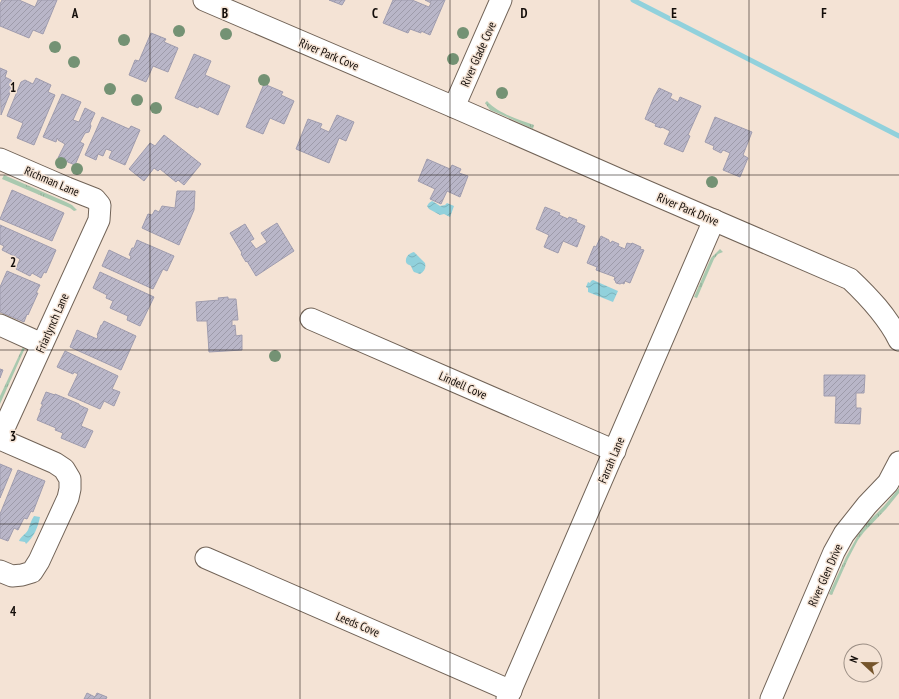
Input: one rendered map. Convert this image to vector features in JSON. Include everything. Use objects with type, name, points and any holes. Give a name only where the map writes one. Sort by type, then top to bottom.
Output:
[{"type":"street","name":"River Park Cove","points":[[204,0],[454,107]]},
{"type":"street","name":"River Glade Cove","points":[[454,107],[501,0]]},
{"type":"street","name":"River Park Drive","points":[[454,107],[850,279],[871,299],[893,329],[899,340]]},
{"type":"street","name":"Richman Lane","points":[[0,160],[95,199],[101,208]]},
{"type":"street","name":"Friarlynch Lane","points":[[0,438],[99,220],[101,208]]},
{"type":"street","name":"Farrah Lane","points":[[509,695],[714,220]]},
{"type":"street","name":"Lindell Cove","points":[[311,319],[615,451]]},
{"type":"street","points":[[0,325],[42,344]]},
{"type":"street","points":[[0,438],[60,466],[64,469],[70,479],[68,498],[39,561],[32,572],[22,576],[12,576],[0,571]]},
{"type":"street","name":"River Glen Drive","points":[[771,699],[834,552],[844,534],[888,483],[899,462]]},
{"type":"street","name":"Leeds Cove","points":[[206,558],[509,695]]},
{"type":"green space","points":[[487,101],[503,113],[534,125],[533,129],[490,110],[485,103]]},
{"type":"green space","points":[[4,175],[66,202],[77,210],[74,211],[2,179]]},
{"type":"green space","points":[[720,249],[723,252],[718,254],[714,259],[697,298],[694,297],[711,258]]},
{"type":"green space","points":[[23,347],[25,348],[0,404],[0,396]]},
{"type":"green space","points":[[899,488],[899,493],[858,540],[832,595],[829,594],[858,535]]},
{"type":"water","points":[[432,201],[440,206],[447,203],[454,206],[450,217],[444,214],[440,215],[429,209],[427,206]]},
{"type":"water","points":[[414,252],[425,263],[425,269],[420,274],[414,272],[411,266],[406,262],[407,256]]},
{"type":"water","points":[[593,280],[618,291],[613,302],[588,292],[588,288],[586,287],[588,282],[590,283]]},
{"type":"water","points":[[34,516],[40,517],[33,535],[26,544],[25,542],[19,541],[28,530]]},
{"type":"building","points":[[2,0],[19,0],[35,7],[38,0],[57,0],[43,34],[33,30],[29,38],[0,26],[0,4]]},
{"type":"building","points":[[329,0],[345,0],[342,5]]},
{"type":"building","points":[[393,0],[412,0],[429,7],[431,3],[425,0],[445,0],[430,35],[421,31],[421,33],[410,29],[408,33],[383,23]]},
{"type":"building","points":[[151,33],[166,39],[164,42],[178,48],[168,72],[153,66],[146,82],[129,75],[135,60],[139,61]]},
{"type":"building","points":[[194,54],[211,61],[205,75],[230,86],[218,115],[199,106],[198,108],[175,98]]},
{"type":"building","points":[[0,68],[7,71],[5,77],[14,83],[1,115]]},
{"type":"building","points":[[36,78],[51,85],[48,92],[55,95],[34,145],[17,138],[23,123],[7,116],[21,82],[25,80],[33,84]]},
{"type":"building","points":[[264,84],[283,92],[281,95],[294,101],[284,124],[270,118],[263,134],[246,127]]},
{"type":"building","points":[[659,88],[672,94],[670,98],[678,102],[680,97],[701,106],[688,135],[690,136],[683,152],[664,144],[670,131],[662,127],[655,126],[656,124],[645,119]]},
{"type":"building","points":[[62,94],[81,102],[73,120],[79,122],[85,108],[95,113],[90,124],[91,126],[89,132],[85,133],[80,142],[84,144],[75,165],[58,158],[65,144],[57,138],[56,142],[43,137]]},
{"type":"building","points":[[337,115],[354,122],[346,141],[339,138],[329,163],[296,149],[308,119],[322,124],[320,128],[329,132]]},
{"type":"building","points":[[102,117],[129,129],[131,126],[140,130],[125,165],[109,158],[112,151],[106,149],[103,156],[98,154],[96,160],[85,155]]},
{"type":"building","points":[[715,117],[752,132],[743,155],[748,158],[740,177],[723,170],[730,153],[723,150],[721,153],[713,149],[714,146],[705,142]]},
{"type":"building","points":[[164,135],[201,164],[184,185],[178,180],[176,182],[160,169],[158,171],[154,168],[144,181],[129,169],[150,143],[155,146]]},
{"type":"building","points":[[427,159],[450,169],[452,165],[461,169],[459,173],[468,176],[460,197],[447,191],[441,204],[430,199],[435,189],[418,181]]},
{"type":"building","points":[[12,190],[64,213],[52,241],[0,219]]},
{"type":"building","points":[[177,191],[195,191],[194,210],[179,245],[142,228],[148,214],[152,215],[155,210],[159,212],[162,206],[175,208]]},
{"type":"building","points":[[545,207],[560,213],[559,215],[568,219],[569,217],[577,220],[576,222],[585,226],[577,247],[563,241],[558,253],[544,247],[549,235],[536,229]]},
{"type":"building","points":[[277,223],[294,251],[256,276],[241,254],[242,253],[230,233],[245,224],[254,239],[250,241],[256,249],[267,242],[261,233]]},
{"type":"building","points":[[0,225],[56,250],[46,273],[44,272],[41,278],[32,273],[30,276],[16,269],[20,259],[2,250],[4,246],[0,244]]},
{"type":"building","points":[[601,236],[609,240],[611,243],[612,241],[619,244],[618,246],[625,249],[627,243],[632,243],[644,250],[630,283],[625,281],[624,284],[616,283],[614,280],[615,277],[596,270],[597,267],[587,263],[594,246],[596,247]]},
{"type":"building","points":[[137,240],[174,256],[167,271],[163,269],[153,289],[102,266],[109,250],[130,260],[131,256],[129,255]]},
{"type":"building","points":[[7,271],[40,285],[36,293],[38,293],[24,322],[0,312],[0,287]]},
{"type":"building","points":[[100,272],[154,297],[140,326],[127,320],[128,316],[110,308],[113,301],[106,298],[107,295],[93,288]]},
{"type":"building","points":[[228,297],[228,299],[236,299],[238,320],[232,320],[232,326],[235,325],[236,336],[242,335],[242,350],[209,352],[207,321],[197,321],[196,302],[219,300],[218,298]]},
{"type":"building","points":[[104,321],[136,336],[121,370],[70,347],[77,330],[97,339],[97,335]]},
{"type":"building","points":[[65,351],[118,376],[112,389],[120,392],[114,406],[104,401],[100,409],[68,395],[78,374],[74,372],[73,374],[57,367]]},
{"type":"building","points":[[0,369],[3,370],[0,378]]},
{"type":"building","points":[[824,375],[865,375],[864,393],[856,393],[856,408],[861,408],[860,424],[835,423],[836,396],[824,396]]},
{"type":"building","points":[[46,392],[55,394],[88,409],[81,426],[93,431],[85,448],[61,438],[63,433],[55,430],[56,428],[37,420]]},
{"type":"building","points":[[0,464],[12,469],[0,498]]},
{"type":"building","points":[[18,470],[45,481],[33,512],[31,511],[27,519],[24,518],[18,530],[14,528],[8,541],[0,538],[0,514]]},
{"type":"building","points":[[87,693],[95,697],[97,693],[107,697],[106,699],[84,699]]},
{"type":"waterway","points":[[633,0],[899,136]]}]
